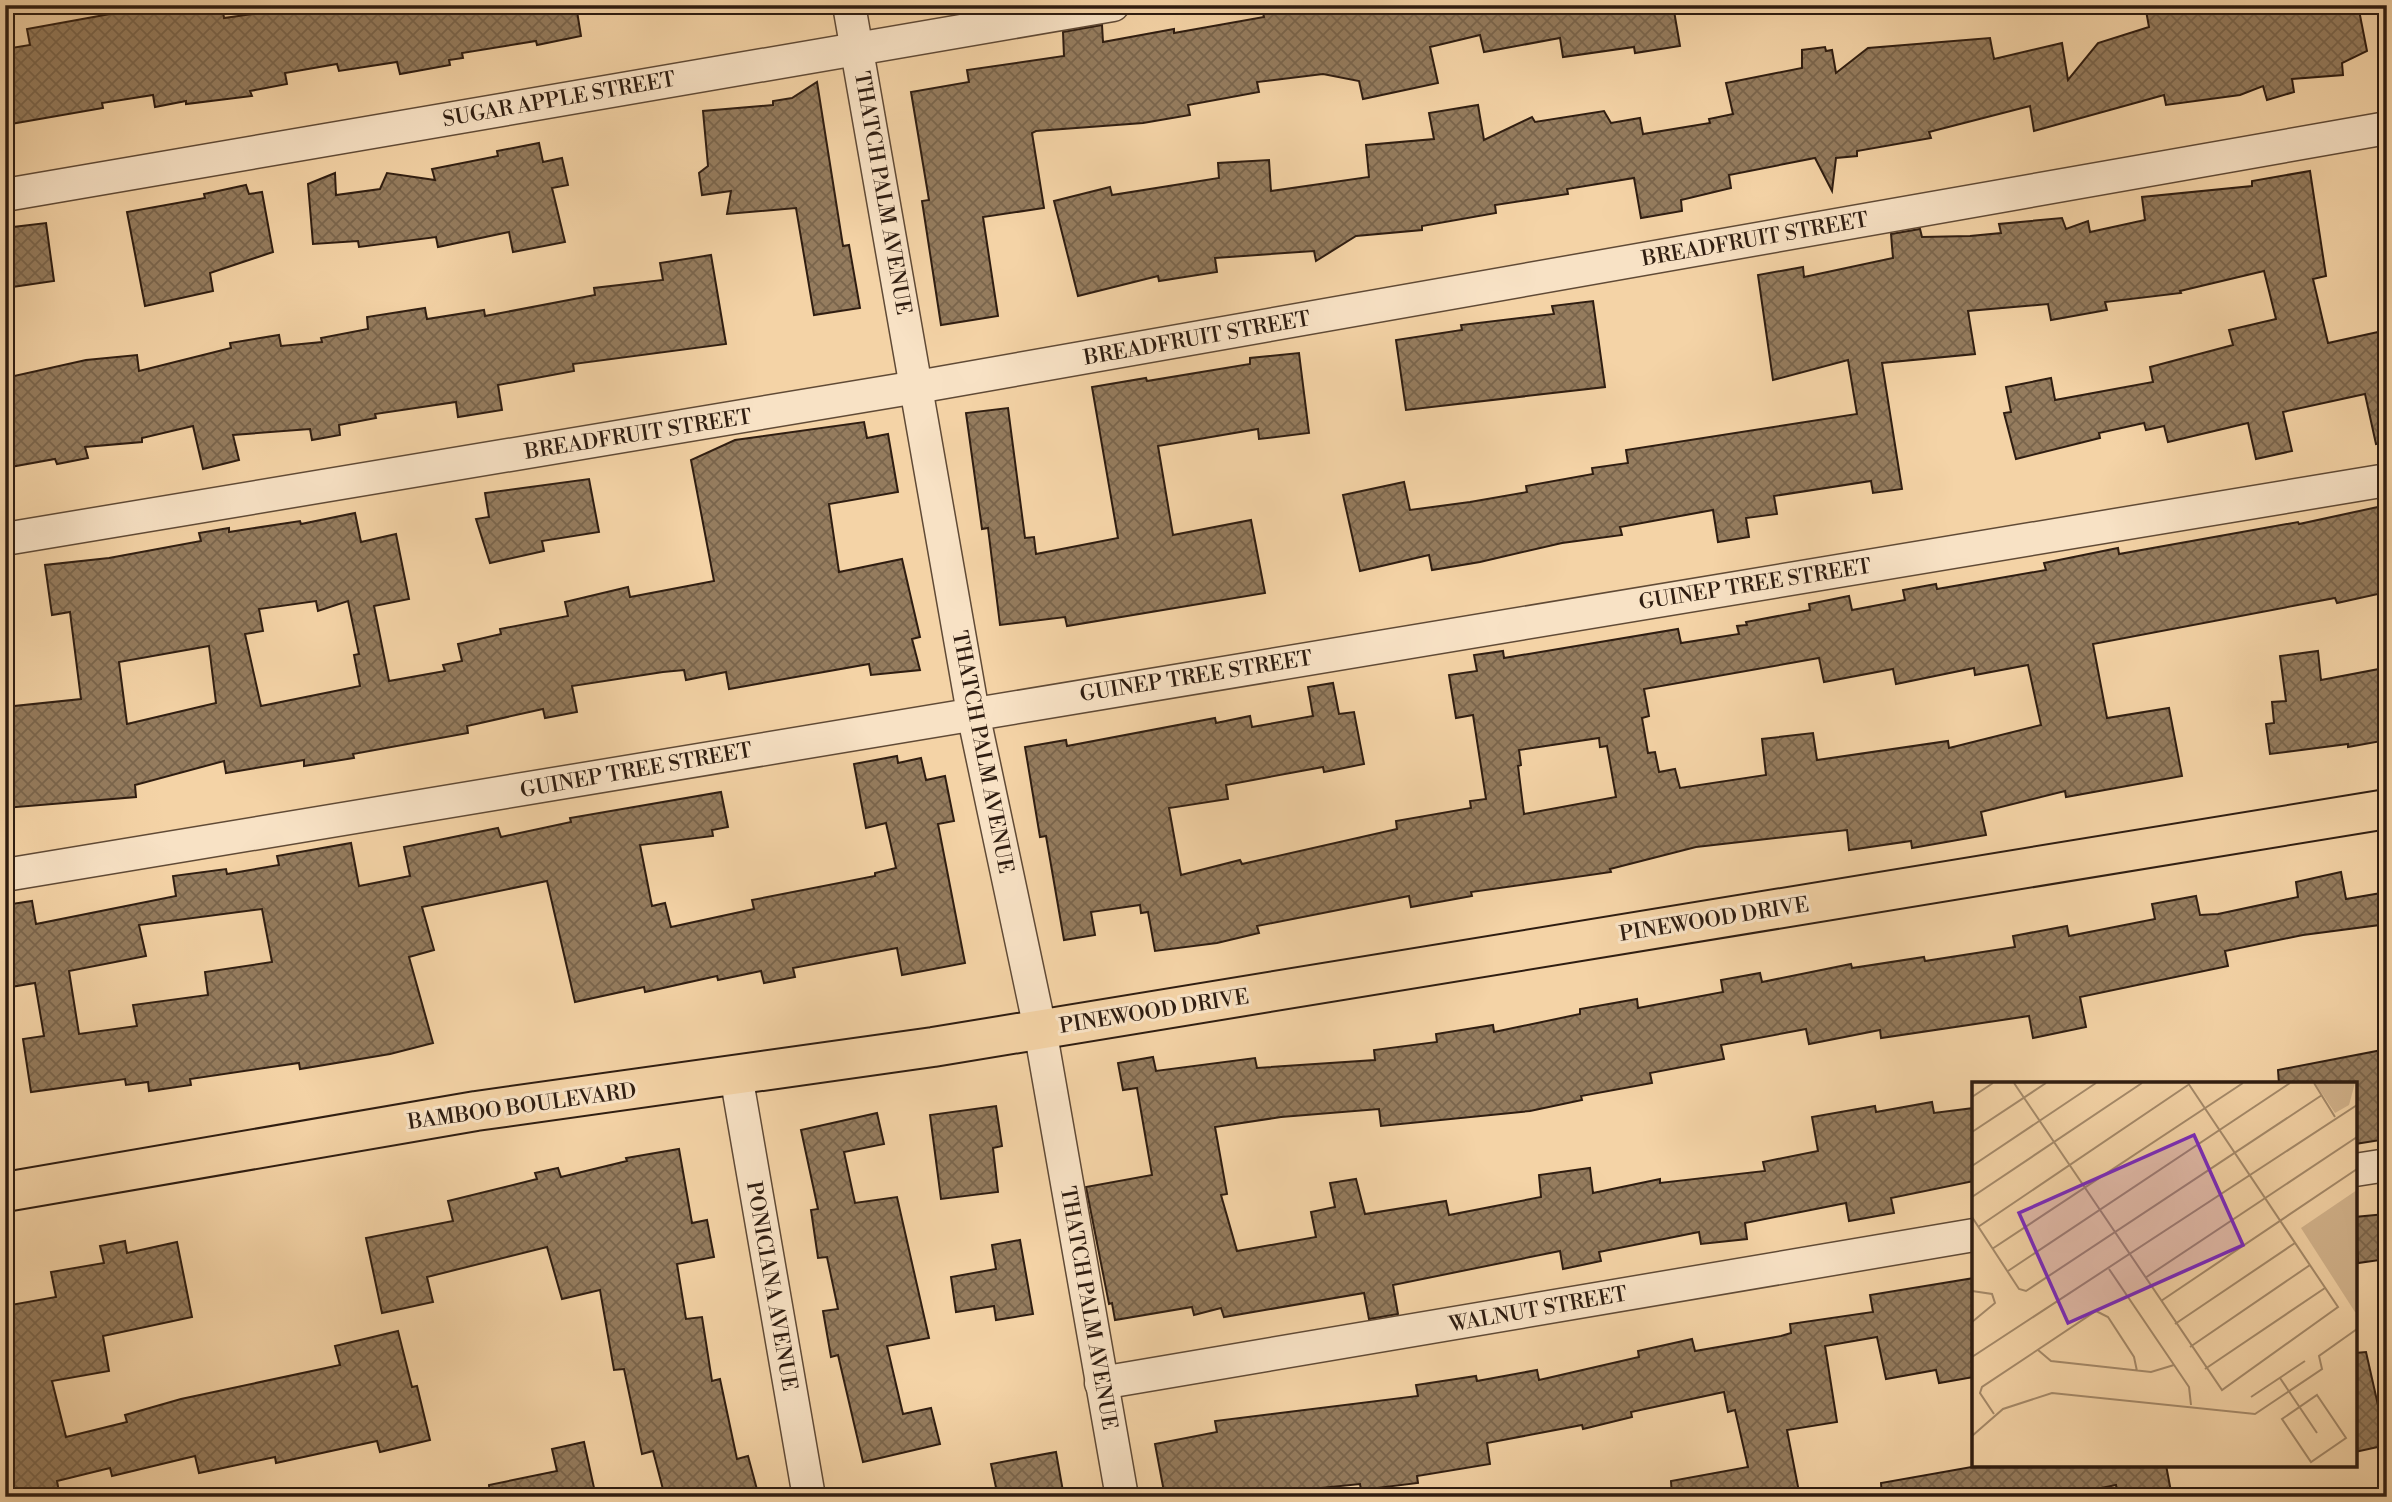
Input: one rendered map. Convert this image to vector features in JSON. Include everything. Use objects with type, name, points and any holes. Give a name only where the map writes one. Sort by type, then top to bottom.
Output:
[{"type":"main road","name":"PINEWOOD DRIVE","points":[[1040,1029],[2387,809]]},
{"type":"main road","name":"BAMBOO BOULEVARD","points":[[5,1192],[476,1111],[1040,1029]]},
{"type":"street","name":"THATCH PALM AVENUE","points":[[849,5],[867,94],[973,713],[1040,1029],[1122,1497]]},
{"type":"street","name":"SUGAR APPLE STREET","points":[[5,195],[1113,5]]},
{"type":"street","name":"BREADFRUIT STREET","points":[[5,539],[917,387],[2387,128]]},
{"type":"street","name":"GUINEP TREE STREET","points":[[5,875],[2387,480]]},
{"type":"street","name":"PONICIANA AVENUE","points":[[736,1075],[809,1497]]},
{"type":"street","points":[[2357,1170],[2387,1165]]},
{"type":"street","name":"WALNUT STREET","points":[[1101,1383],[1972,1235]]},
{"type":"building","points":[[184,5],[222,5],[224,18],[315,5],[576,5],[581,36],[537,45],[536,41],[462,53],[463,58],[449,60],[450,65],[400,74],[397,62],[339,71],[337,64],[285,73],[287,84],[250,91],[252,96],[186,104],[186,101],[155,107],[153,95],[102,103],[103,108],[5,125],[5,49],[30,45],[27,29],[149,7],[150,10]]},
{"type":"building","points":[[1320,5],[1673,5],[1680,46],[1635,53],[1634,47],[1563,57],[1560,38],[1484,52],[1480,35],[1430,47],[1438,83],[1363,99],[1359,81],[1323,74],[1257,82],[1259,92],[1188,105],[1190,115],[1143,123],[1036,131],[1032,133],[1044,208],[983,217],[998,316],[941,325],[922,201],[929,200],[911,92],[969,82],[967,70],[1064,56],[1063,32],[1102,25],[1103,42],[1174,29],[1174,33],[1264,17],[1263,13]]},
{"type":"building","points":[[2145,5],[2358,5],[2367,51],[2342,63],[2343,75],[2292,79],[2294,92],[2267,100],[2263,86],[2240,95],[2166,105],[2164,95],[2034,131],[2030,106],[1929,132],[1931,138],[1857,151],[1857,156],[1836,158],[1832,191],[1815,158],[1729,175],[1731,188],[1681,200],[1682,211],[1641,218],[1634,178],[1567,189],[1568,194],[1495,205],[1496,213],[1422,226],[1422,230],[1356,236],[1316,261],[1314,251],[1215,258],[1217,272],[1159,281],[1158,276],[1078,296],[1054,201],[1110,187],[1112,195],[1219,178],[1218,163],[1269,160],[1271,191],[1369,177],[1366,145],[1434,139],[1429,113],[1478,105],[1484,140],[1532,117],[1535,122],[1604,111],[1611,123],[1640,118],[1643,134],[1710,123],[1709,119],[1733,114],[1726,83],[1802,68],[1802,50],[1825,47],[1826,51],[1832,50],[1836,73],[1868,48],[1990,38],[1994,59],[2062,43],[2068,80],[2098,43],[2149,27]]},
{"type":"building","points":[[817,82],[843,246],[849,245],[860,308],[814,315],[796,208],[727,214],[731,191],[702,195],[699,173],[708,166],[703,111],[773,105],[773,101],[792,98]]},
{"type":"building","points":[[539,143],[543,162],[562,158],[568,185],[552,188],[565,242],[513,252],[509,232],[438,247],[436,237],[359,247],[358,241],[313,244],[308,184],[335,173],[336,195],[380,189],[387,173],[435,180],[432,169],[498,156],[497,151]]},
{"type":"building","points":[[2310,171],[2326,276],[2313,279],[2328,343],[2387,330],[2387,442],[2376,444],[2365,394],[2283,412],[2292,451],[2256,459],[2248,423],[2168,442],[2164,426],[2146,430],[2144,423],[2099,433],[2100,438],[2016,459],[2004,413],[2011,412],[2006,387],[2051,378],[2055,400],[2153,382],[2150,367],[2233,345],[2229,330],[2276,319],[2264,271],[2180,291],[2181,293],[2105,302],[2107,310],[2051,320],[2048,304],[1968,311],[1975,354],[1882,363],[1902,489],[1873,493],[1871,481],[1774,496],[1777,514],[1746,518],[1749,537],[1718,542],[1713,510],[1620,527],[1622,535],[1562,543],[1480,562],[1432,570],[1429,555],[1360,571],[1343,495],[1404,482],[1410,510],[1470,502],[1527,492],[1526,486],[1593,474],[1592,468],[1628,463],[1626,450],[1857,414],[1848,360],[1773,380],[1758,275],[1803,267],[1804,277],[1893,258],[1891,234],[1920,229],[1922,237],[1970,236],[2001,233],[1999,224],[2062,218],[2066,229],[2088,221],[2090,232],[2145,220],[2142,197],[2252,186],[2252,181]]},
{"type":"building","points":[[246,185],[249,194],[262,192],[273,252],[210,273],[213,291],[145,306],[127,212],[205,198],[204,194]]},
{"type":"building","points":[[46,223],[54,281],[5,288],[5,228]]},
{"type":"building","points":[[711,255],[726,344],[573,364],[574,371],[498,385],[502,410],[458,417],[456,402],[375,414],[376,418],[339,425],[340,435],[312,440],[310,429],[233,435],[239,460],[203,469],[193,426],[142,438],[142,442],[85,447],[88,458],[57,464],[55,459],[5,468],[5,378],[86,360],[137,355],[139,371],[231,348],[230,343],[279,335],[281,346],[322,342],[321,338],[368,329],[367,317],[425,308],[427,319],[484,310],[485,316],[595,295],[594,288],[663,280],[660,263]]},
{"type":"building","points":[[1593,301],[1605,387],[1406,410],[1396,340],[1462,330],[1461,325],[1554,314],[1552,306]]},
{"type":"building","points":[[1299,353],[1309,433],[1259,439],[1258,429],[1158,446],[1173,535],[1251,520],[1265,593],[1067,626],[1065,617],[1000,625],[988,528],[982,529],[966,413],[1008,408],[1025,538],[1034,537],[1036,554],[1118,538],[1092,387],[1250,364],[1250,358]]},
{"type":"building","points":[[864,422],[867,438],[888,434],[898,492],[829,504],[839,572],[902,559],[920,637],[912,639],[920,670],[871,675],[869,664],[729,689],[726,672],[686,680],[684,670],[663,672],[572,686],[577,712],[545,718],[543,709],[467,726],[468,733],[304,766],[304,760],[226,773],[224,761],[135,785],[136,797],[5,808],[5,707],[81,699],[70,612],[52,615],[45,565],[109,558],[201,541],[199,533],[229,528],[229,532],[300,521],[301,524],[355,513],[361,542],[396,534],[409,599],[374,606],[389,681],[445,671],[443,665],[462,661],[458,644],[501,634],[500,629],[568,616],[565,602],[628,587],[630,597],[714,581],[691,460],[735,440]],"holes":[[[316,601],[318,611],[348,601],[359,654],[354,655],[360,686],[261,706],[245,634],[263,631],[259,609]],[[209,646],[216,703],[127,724],[119,662]]]},
{"type":"building","points":[[589,479],[599,532],[542,541],[544,551],[490,563],[476,519],[489,517],[485,493]]},
{"type":"building","points":[[2387,505],[2387,592],[2337,603],[2335,598],[2093,644],[2107,718],[2169,708],[2182,776],[2066,797],[2065,791],[1981,812],[1986,835],[1912,848],[1911,841],[1849,850],[1847,830],[1696,847],[1610,869],[1611,872],[1471,892],[1472,896],[1411,907],[1409,896],[1257,926],[1259,933],[1217,943],[1155,951],[1148,912],[1141,913],[1140,905],[1091,912],[1095,935],[1064,940],[1046,836],[1040,837],[1025,747],[1066,740],[1067,746],[1215,718],[1216,723],[1250,716],[1252,727],[1313,716],[1308,687],[1333,683],[1339,714],[1354,712],[1364,764],[1324,772],[1323,767],[1226,785],[1228,799],[1169,808],[1181,875],[1240,860],[1242,864],[1397,829],[1396,821],[1471,808],[1470,801],[1486,799],[1473,715],[1456,718],[1449,675],[1477,671],[1474,655],[1503,651],[1504,658],[1678,629],[1681,643],[1739,634],[1737,626],[1747,625],[1746,622],[1810,610],[1809,604],[1849,596],[1852,610],[1905,600],[1903,590],[1936,584],[1937,589],[2046,570],[2044,563],[2118,548],[2119,554],[2298,522],[2299,524]],"holes":[[[1819,658],[1824,682],[1893,669],[1896,684],[1974,668],[1975,675],[2028,665],[2041,725],[1949,748],[1948,741],[1817,760],[1813,733],[1762,739],[1766,775],[1680,788],[1675,769],[1659,772],[1655,752],[1648,753],[1642,718],[1649,716],[1644,689]],[[1599,738],[1600,747],[1607,746],[1616,797],[1524,814],[1518,766],[1521,765],[1519,750]]]},
{"type":"building","points":[[2318,651],[2321,680],[2379,669],[2387,705],[2387,740],[2348,747],[2348,744],[2270,754],[2266,724],[2274,723],[2272,702],[2286,701],[2280,656]]},
{"type":"building","points":[[897,756],[898,763],[921,758],[926,780],[945,776],[954,821],[938,824],[965,963],[902,975],[897,948],[793,968],[795,977],[764,983],[761,971],[718,980],[717,976],[645,992],[644,987],[575,1002],[547,881],[422,907],[434,950],[409,957],[433,1043],[390,1054],[300,1069],[299,1063],[190,1079],[191,1085],[149,1091],[148,1082],[126,1085],[125,1079],[31,1092],[23,1039],[44,1036],[35,983],[5,988],[5,905],[32,901],[36,924],[176,896],[173,876],[226,869],[227,874],[279,865],[277,856],[351,843],[359,886],[410,876],[404,847],[498,828],[501,837],[571,822],[570,818],[721,792],[728,827],[712,830],[713,836],[640,845],[652,906],[665,903],[671,927],[754,909],[752,900],[875,876],[875,873],[896,868],[886,823],[866,828],[854,764]],"holes":[[[262,909],[272,962],[205,972],[208,995],[133,1005],[137,1026],[79,1034],[69,971],[146,956],[139,925]]]},
{"type":"building","points":[[2341,872],[2346,899],[2387,892],[2387,924],[2303,935],[2225,951],[2228,966],[2080,997],[2086,1027],[2033,1038],[2029,1016],[1881,1038],[1880,1030],[1809,1044],[1806,1029],[1721,1045],[1724,1059],[1650,1073],[1652,1083],[1581,1096],[1582,1100],[1530,1111],[1381,1126],[1379,1109],[1281,1117],[1215,1127],[1227,1194],[1221,1195],[1237,1251],[1316,1237],[1311,1212],[1335,1207],[1330,1183],[1356,1179],[1365,1214],[1446,1201],[1449,1215],[1541,1197],[1539,1175],[1590,1168],[1593,1193],[1660,1179],[1660,1183],[1765,1171],[1763,1162],[1818,1151],[1812,1117],[1875,1106],[1876,1112],[1932,1102],[1934,1113],[1972,1108],[1972,1181],[1891,1198],[1894,1213],[1849,1221],[1846,1203],[1745,1223],[1747,1239],[1701,1244],[1699,1232],[1599,1252],[1601,1261],[1563,1269],[1560,1251],[1393,1285],[1398,1314],[1369,1319],[1364,1293],[1224,1317],[1221,1308],[1194,1315],[1192,1307],[1115,1320],[1112,1303],[1109,1304],[1086,1187],[1152,1175],[1137,1088],[1123,1090],[1118,1063],[1153,1057],[1156,1071],[1255,1058],[1257,1068],[1375,1060],[1374,1050],[1437,1042],[1436,1034],[1493,1025],[1494,1032],[1580,1014],[1580,1009],[1637,999],[1638,1008],[1723,992],[1721,980],[1760,973],[1762,982],[1851,964],[1852,968],[1924,957],[1925,961],[2015,947],[2013,936],[2067,926],[2069,936],[2155,919],[2152,904],[2196,896],[2200,915],[2218,914],[2298,897],[2296,882]]},
{"type":"building","points":[[2382,1050],[2387,1077],[2387,1139],[2357,1144],[2357,1082],[2279,1082],[2278,1070]]},
{"type":"building","points":[[996,1106],[1002,1146],[993,1148],[998,1192],[941,1199],[930,1115]]},
{"type":"building","points":[[877,1113],[884,1144],[844,1152],[855,1203],[897,1197],[929,1338],[887,1346],[903,1414],[931,1408],[940,1444],[863,1462],[838,1355],[831,1357],[823,1311],[838,1309],[827,1257],[818,1258],[811,1210],[818,1209],[801,1130]]},
{"type":"building","points":[[679,1149],[692,1223],[707,1220],[714,1257],[677,1264],[686,1319],[702,1317],[712,1381],[720,1379],[737,1459],[748,1456],[759,1497],[665,1497],[653,1451],[642,1454],[624,1369],[614,1370],[600,1290],[562,1299],[547,1247],[427,1277],[433,1302],[382,1313],[366,1238],[453,1221],[448,1201],[537,1179],[535,1173],[558,1168],[561,1177],[627,1161],[626,1158]]},
{"type":"building","points":[[2385,1214],[2387,1259],[2358,1263],[2357,1217]]},
{"type":"building","points":[[1020,1240],[1033,1314],[996,1320],[994,1306],[956,1312],[951,1277],[996,1269],[992,1245]]},
{"type":"building","points":[[125,1241],[127,1253],[177,1242],[192,1317],[103,1336],[109,1371],[52,1381],[66,1437],[127,1422],[125,1415],[181,1399],[340,1365],[335,1346],[398,1331],[412,1387],[417,1386],[430,1440],[380,1452],[377,1441],[276,1463],[275,1457],[199,1473],[195,1456],[112,1476],[110,1468],[57,1481],[60,1497],[10,1497],[5,1476],[5,1306],[56,1297],[51,1272],[104,1263],[100,1246]]},
{"type":"building","points":[[1972,1278],[1972,1377],[1939,1383],[1936,1370],[1886,1379],[1877,1337],[1825,1346],[1837,1422],[1787,1430],[1800,1497],[1672,1497],[1671,1481],[1748,1467],[1735,1410],[1728,1412],[1724,1392],[1631,1412],[1632,1417],[1583,1429],[1582,1425],[1487,1443],[1490,1464],[1417,1476],[1418,1483],[1361,1490],[1360,1484],[1272,1493],[1272,1497],[1165,1497],[1155,1444],[1217,1432],[1215,1421],[1418,1396],[1416,1385],[1476,1376],[1477,1381],[1537,1370],[1539,1380],[1639,1357],[1638,1351],[1692,1339],[1695,1351],[1781,1336],[1791,1333],[1790,1324],[1873,1312],[1870,1295]]},
{"type":"building","points":[[2366,1352],[2387,1445],[2357,1452],[2357,1353]]},
{"type":"building","points":[[584,1442],[596,1497],[490,1497],[489,1485],[557,1471],[552,1449]]},
{"type":"building","points":[[1056,1452],[1064,1497],[998,1497],[991,1464]]},
{"type":"building","points":[[1972,1467],[2166,1467],[2172,1497],[2118,1497],[2116,1485],[2058,1497],[1882,1497],[1881,1483]]}]
